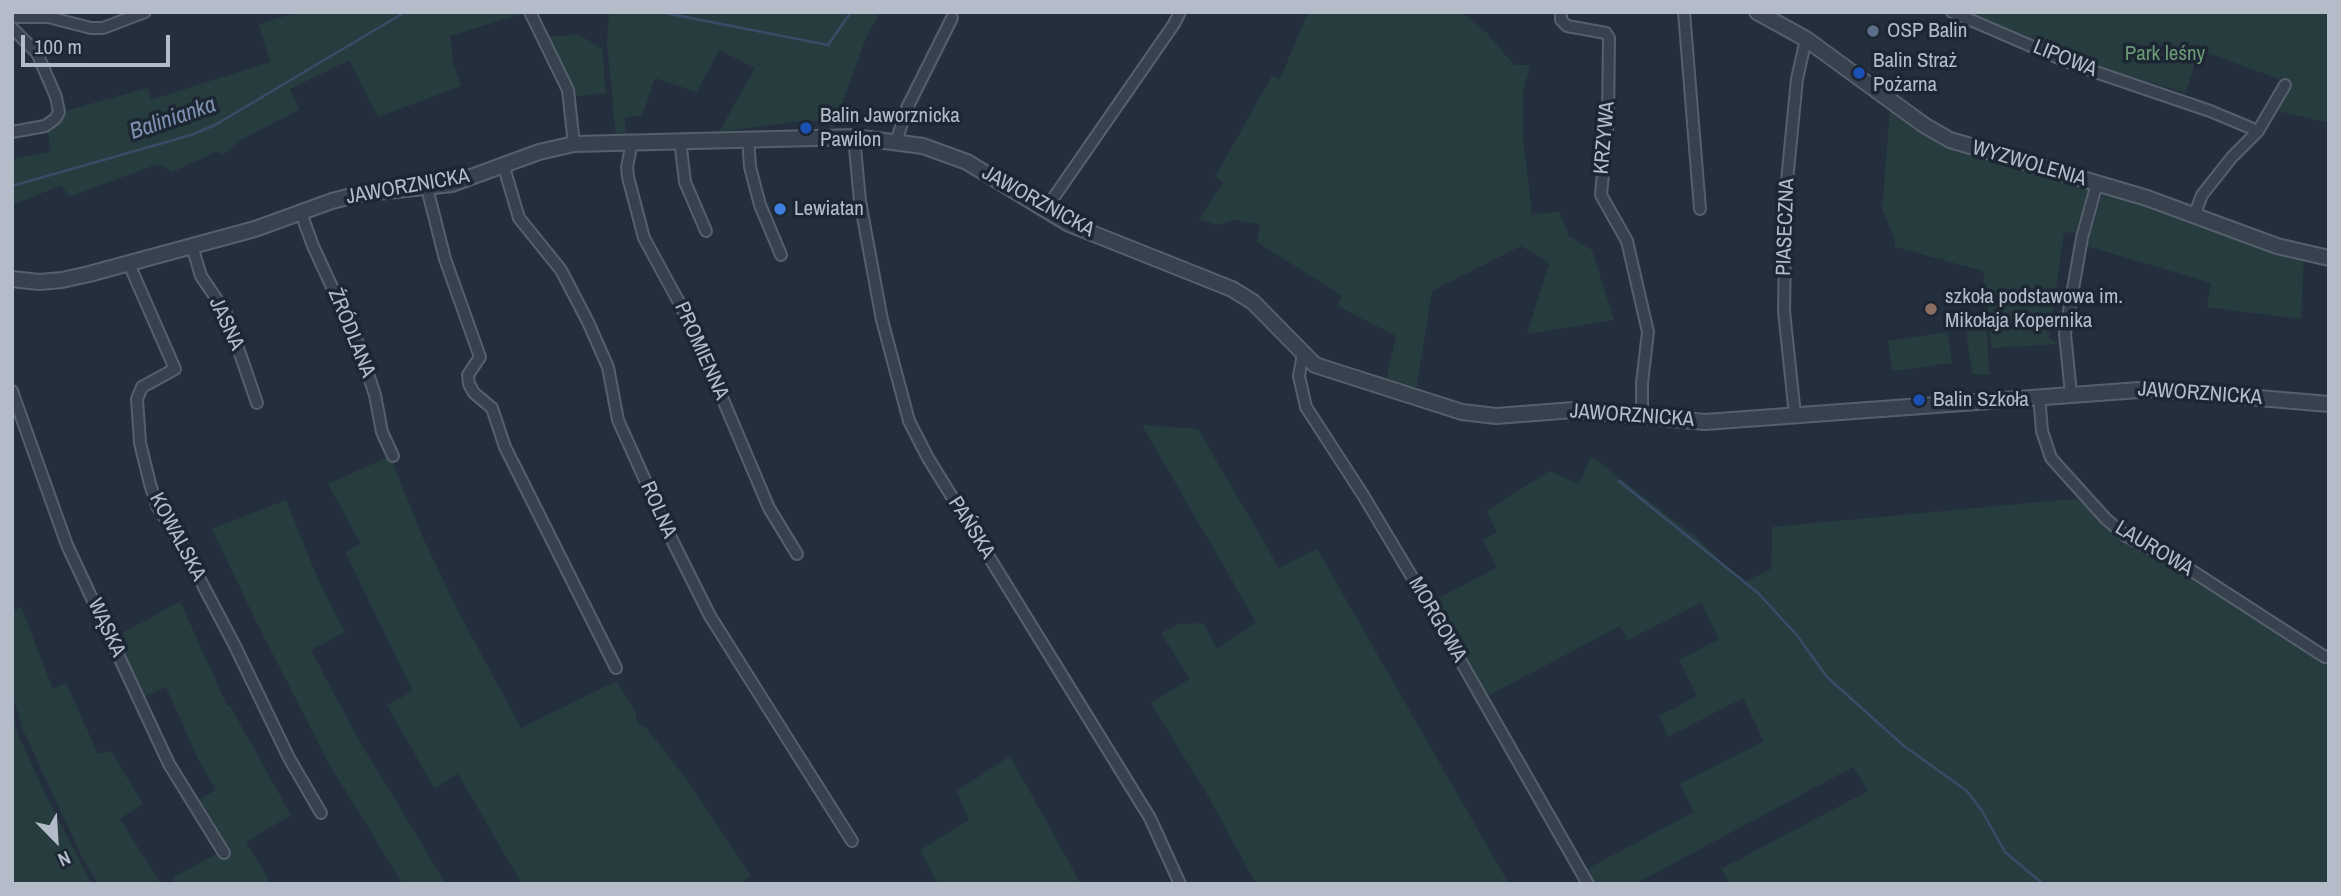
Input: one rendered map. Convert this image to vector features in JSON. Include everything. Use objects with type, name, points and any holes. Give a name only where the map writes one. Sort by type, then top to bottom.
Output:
[{"type":"street","points":[[12,17],[48,17],[91,28],[103,27],[145,12]]},
{"type":"street","points":[[530,12],[568,90],[574,144]]},
{"type":"street","points":[[1045,210],[1180,12]]},
{"type":"street","name":"KRZYWA","points":[[1562,12],[1562,20],[1567,26],[1606,33],[1609,38],[1608,120],[1601,195],[1627,241],[1648,332],[1642,383],[1642,417]]},
{"type":"street","points":[[1684,12],[1700,209]]},
{"type":"street","name":"WYZWOLENIA","points":[[1757,12],[1779,17],[1924,125],[1950,140],[1983,152],[2097,183],[2277,246],[2329,258]]},
{"type":"street","name":"LIPOWA","points":[[1952,12],[2075,65],[2210,111],[2258,131]]},
{"type":"street","points":[[896,142],[907,108],[952,18]]},
{"type":"street","points":[[12,28],[37,52],[56,97],[59,112],[46,126],[12,132]]},
{"type":"street","name":"PIASECZNA","points":[[1795,415],[1784,311],[1786,191],[1797,79],[1806,39]]},
{"type":"street","points":[[2194,216],[2203,195],[2232,157],[2258,131],[2285,85]]},
{"type":"street","name":"JAWORZNICKA","points":[[12,279],[62,281],[255,229],[332,201],[359,194],[427,188],[471,178],[539,152],[574,144],[853,137],[939,150],[967,162],[1069,224],[1232,289],[1253,302],[1315,365],[1462,412],[1496,416],[1574,410],[1705,422],[2071,393],[2166,389],[2329,404]]},
{"type":"street","name":"PAŃSKA","points":[[853,137],[860,201],[882,320],[909,421],[928,458],[1150,818],[1180,884]]},
{"type":"street","points":[[748,138],[750,167],[760,205],[781,255]]},
{"type":"street","points":[[680,140],[685,182],[706,231]]},
{"type":"street","name":"PROMIENNA","points":[[632,142],[627,167],[628,177],[645,238],[710,369],[769,508],[797,554]]},
{"type":"street","name":"ROLNA","points":[[503,164],[519,218],[561,270],[588,322],[608,367],[618,420],[671,540],[705,605],[852,841]]},
{"type":"street","points":[[2071,393],[2065,334],[2082,238],[2097,183]]},
{"type":"street","points":[[427,188],[445,259],[480,357],[468,375],[469,383],[474,393],[492,408],[505,447],[616,668]]},
{"type":"street","name":"ŹRÓDLANA","points":[[301,213],[313,246],[357,341],[375,395],[382,432],[393,456]]},
{"type":"street","name":"JASNA","points":[[192,246],[201,276],[226,313],[257,403]]},
{"type":"street","name":"KOWALSKA","points":[[129,264],[175,369],[142,387],[137,399],[139,443],[157,506],[176,534],[236,646],[289,758],[321,813]]},
{"type":"street","name":"MORGOWA","points":[[1303,354],[1298,376],[1306,407],[1427,601],[1588,884]]},
{"type":"street","name":"WĄSKA","points":[[12,391],[67,545],[169,764],[224,853]]},
{"type":"street","name":"LAUROWA","points":[[2039,396],[2042,431],[2051,458],[2106,519],[2126,536],[2186,567],[2325,657]]},
{"type":"green space","points":[[299,12],[525,13],[450,36],[453,62],[461,86],[378,117],[349,60],[290,89],[299,110],[242,139],[221,156],[218,151],[172,172],[164,166],[155,165],[69,197],[62,185],[12,205],[12,159],[51,152],[47,127],[61,112],[148,88],[151,100],[270,62],[259,24]]},
{"type":"green space","points":[[609,12],[880,12],[866,38],[833,128],[815,121],[719,132],[755,68],[719,50],[697,92],[655,78],[642,116],[625,117],[626,134],[616,136],[607,44]]},
{"type":"green space","points":[[1308,12],[1461,12],[1486,32],[1514,65],[1530,65],[1523,94],[1523,135],[1532,215],[1559,211],[1569,236],[1592,250],[1614,320],[1527,334],[1549,263],[1521,246],[1432,291],[1416,391],[1386,381],[1396,336],[1337,306],[1342,296],[1257,242],[1260,224],[1234,220],[1217,225],[1199,219],[1223,182],[1215,177],[1272,76],[1280,79]]},
{"type":"green space","name":"Park leśny","points":[[1938,12],[2329,12],[2329,123],[2273,110],[2284,81],[2199,50],[2186,93],[2054,54]]},
{"type":"green space","points":[[578,34],[602,49],[606,93],[576,96],[548,37]]},
{"type":"green space","points":[[1890,109],[1920,128],[2091,187],[2078,234],[2064,232],[2049,339],[2060,344],[1992,348],[1983,271],[1895,247],[1894,237],[1882,210]]},
{"type":"green space","points":[[2103,191],[2187,216],[2252,244],[2304,258],[2301,319],[2207,307],[2211,283],[2087,246]]},
{"type":"green space","points":[[1985,315],[1990,375],[1972,374],[1964,317]]},
{"type":"green space","points":[[1948,332],[1952,363],[1892,371],[1888,341]]},
{"type":"green space","points":[[1142,425],[1198,429],[1279,568],[1317,549],[1509,884],[1256,884],[1208,796],[1151,703],[1190,679],[1161,633],[1179,624],[1203,623],[1217,649],[1256,622]]},
{"type":"green space","points":[[390,456],[424,540],[458,611],[521,728],[616,681],[635,711],[637,723],[647,729],[687,780],[751,876],[740,884],[522,884],[458,774],[434,788],[387,705],[413,691],[345,552],[361,544],[328,484]]},
{"type":"green space","points":[[1591,456],[1698,539],[1742,583],[1771,569],[1772,527],[2083,498],[2104,520],[2329,661],[2329,884],[1730,884],[1721,869],[1868,791],[1853,767],[1635,884],[1593,884],[1585,870],[1694,812],[1680,784],[1764,741],[1743,698],[1668,737],[1659,716],[1697,696],[1679,660],[1719,639],[1701,603],[1628,640],[1620,626],[1486,697],[1432,601],[1497,568],[1483,540],[1497,532],[1486,511],[1550,471],[1579,484]]},
{"type":"green space","points":[[286,500],[320,584],[345,632],[311,650],[358,739],[446,884],[403,884],[329,764],[212,529]]},
{"type":"green space","points":[[180,601],[227,706],[230,706],[291,815],[246,842],[271,884],[176,884],[172,878],[220,852],[190,805],[216,790],[199,761],[166,687],[141,698],[114,638]]},
{"type":"green space","points":[[21,607],[53,689],[66,683],[98,754],[111,751],[143,804],[120,819],[161,884],[98,884],[83,859],[23,730],[12,693],[12,611]]},
{"type":"green space","points":[[12,709],[18,734],[45,794],[92,884],[12,884]]},
{"type":"green space","points":[[1010,756],[1081,884],[938,884],[920,850],[969,820],[957,791]]},
{"type":"waterway","name":"Balinianka","points":[[12,186],[191,135],[215,125],[405,12]]},
{"type":"waterway","name":"Balinianka","points":[[660,12],[828,45],[851,12]]},
{"type":"waterway","points":[[1619,481],[1758,593],[1796,634],[1827,677],[1904,746],[1967,791],[1982,811],[2005,852],[2043,884]]},
{"type":"place","name":"OSP Balin","points":[[1873,31]]},
{"type":"place","name":"Balin Straż Pożarna","points":[[1859,73]]},
{"type":"place","name":"Balin Jaworznicka Pawilon","points":[[806,128]]},
{"type":"place","name":"Lewiatan","points":[[780,209]]},
{"type":"place","name":"szkoła podstawowa im. Mikołaja Kopernika","points":[[1931,309]]},
{"type":"place","name":"Balin Szkoła","points":[[1919,400]]}]
